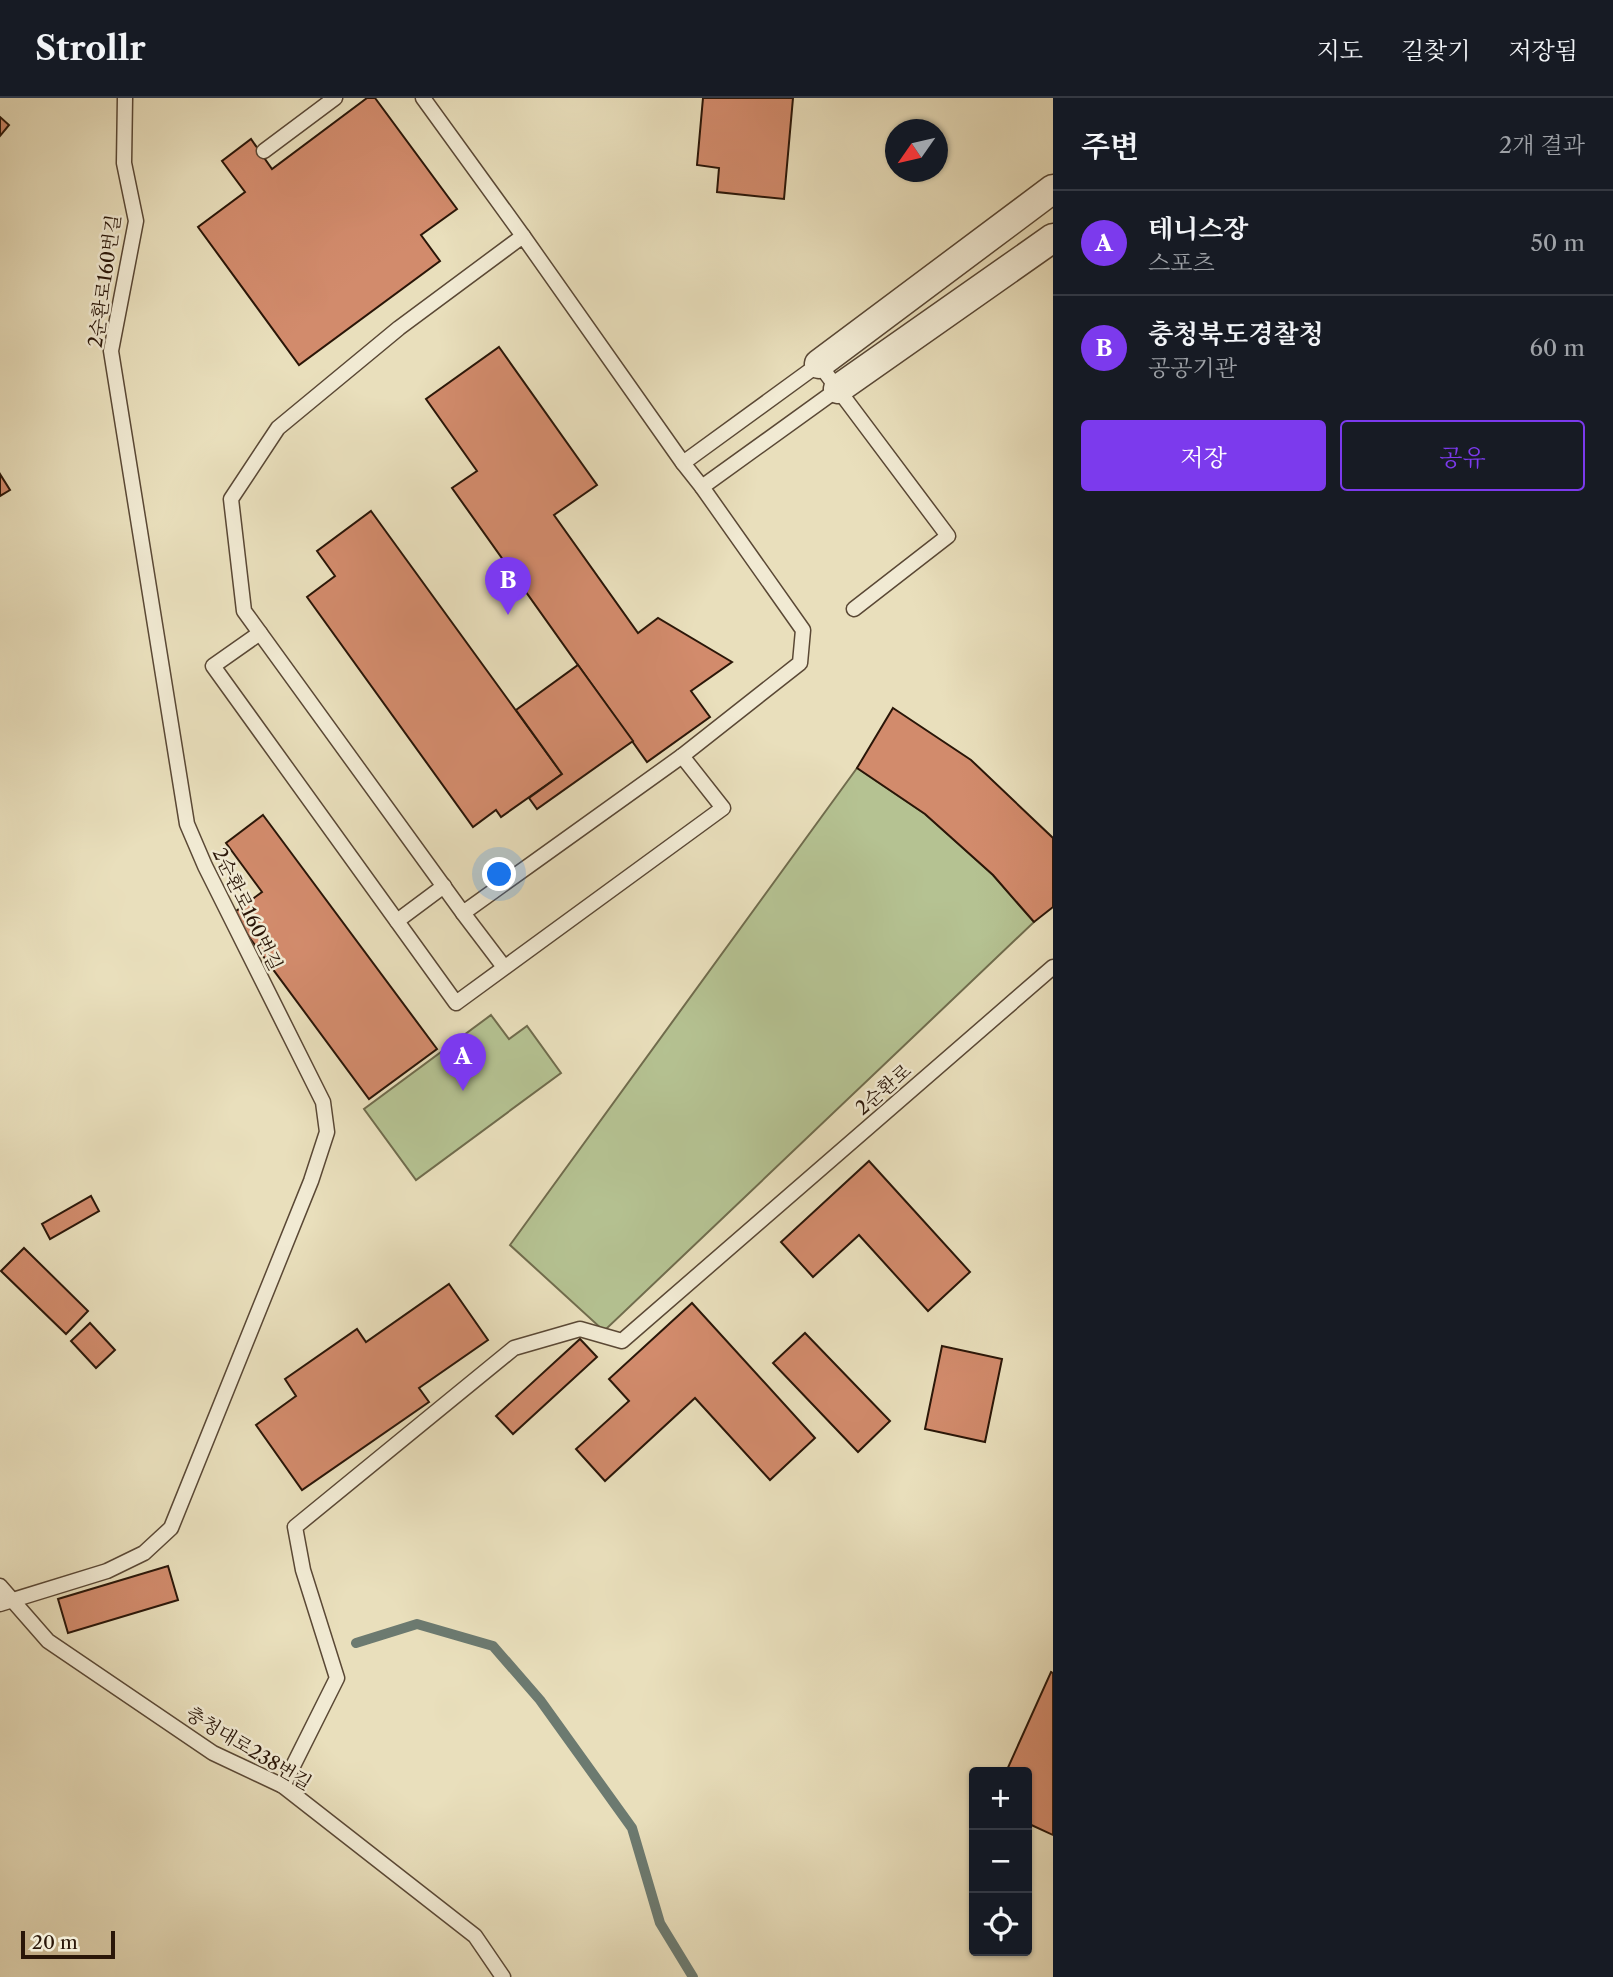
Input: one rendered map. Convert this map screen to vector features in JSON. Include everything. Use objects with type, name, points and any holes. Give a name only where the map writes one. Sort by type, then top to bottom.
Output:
[{"type":"street","points":[[819,364],[1053,190]]},
{"type":"street","points":[[838,389],[1053,238]]},
{"type":"lane","name":"2순환로160번길","points":[[6,1603],[107,1571],[144,1553],[171,1528],[311,1181],[327,1132],[323,1102],[205,866],[187,824],[111,351],[135,221],[124,163],[125,98]]},
{"type":"lane","points":[[264,151],[335,98]]},
{"type":"lane","points":[[423,98],[803,630],[800,663],[682,756],[463,913]]},
{"type":"lane","points":[[504,967],[244,611],[231,499],[278,428],[399,328],[523,236]]},
{"type":"lane","points":[[683,463],[819,364],[948,536],[855,609]]},
{"type":"lane","points":[[702,487],[838,389]]},
{"type":"lane","points":[[260,633],[213,666],[456,1003],[723,808],[682,756]]},
{"type":"lane","points":[[397,921],[444,886]]},
{"type":"lane","name":"2순환로","points":[[283,1786],[337,1678],[303,1570],[295,1527],[514,1348],[580,1329],[622,1341],[1053,967]]},
{"type":"lane","name":"충청대로238번길","points":[[0,1586],[6,1603],[48,1641],[213,1753],[283,1786],[475,1936],[503,1977]]},
{"type":"green space","points":[[857,768],[925,814],[993,875],[1034,922],[604,1331],[510,1245]]},
{"type":"green space","points":[[491,1015],[509,1039],[527,1026],[561,1073],[416,1180],[364,1109]]},
{"type":"building","points":[[367,98],[375,98],[457,209],[421,235],[440,261],[299,365],[198,227],[245,192],[222,161],[251,139],[272,169]]},
{"type":"building","points":[[703,98],[793,98],[784,199],[717,192],[719,168],[697,165]]},
{"type":"building","points":[[0,117],[9,125],[0,136]]},
{"type":"building","points":[[499,347],[597,485],[554,515],[638,633],[658,618],[732,662],[691,691],[710,717],[647,762],[452,488],[477,471],[426,399]]},
{"type":"building","points":[[0,474],[10,490],[0,496]]},
{"type":"building","points":[[371,511],[562,774],[501,817],[496,810],[473,827],[307,597],[335,576],[317,551]]},
{"type":"building","points":[[578,665],[633,741],[537,809],[529,798],[562,774],[516,710]]},
{"type":"building","points":[[893,708],[971,760],[1053,838],[1053,907],[1034,922],[993,875],[925,814],[857,768]]},
{"type":"building","points":[[263,815],[437,1049],[369,1099],[232,914],[262,892],[226,843]]},
{"type":"building","points":[[869,1161],[970,1272],[928,1311],[859,1235],[813,1277],[781,1242]]},
{"type":"building","points":[[91,1196],[99,1211],[50,1239],[42,1224]]},
{"type":"building","points":[[24,1248],[88,1311],[66,1334],[1,1271]]},
{"type":"building","points":[[449,1284],[488,1340],[419,1388],[429,1402],[302,1490],[256,1425],[296,1396],[285,1379],[357,1329],[366,1342]]},
{"type":"building","points":[[692,1303],[815,1438],[770,1480],[695,1398],[605,1481],[576,1449],[629,1401],[609,1379]]},
{"type":"building","points":[[90,1323],[115,1350],[96,1368],[71,1341]]},
{"type":"building","points":[[805,1333],[890,1421],[858,1452],[773,1363]]},
{"type":"building","points":[[580,1339],[597,1357],[513,1434],[496,1416]]},
{"type":"building","points":[[942,1346],[1002,1359],[985,1442],[925,1429]]},
{"type":"building","points":[[168,1566],[178,1600],[68,1633],[58,1599]]},
{"type":"building","points":[[1051,1672],[1053,1835],[1032,1825],[1032,1767],[1008,1767]]},
{"type":"waterway","points":[[356,1643],[417,1624],[493,1646],[540,1700],[632,1828],[660,1923],[693,1977]]},
{"type":"place","name":"충청북도경찰청","points":[[508,615]]},
{"type":"place","name":"테니스장","points":[[463,1091]]}]
